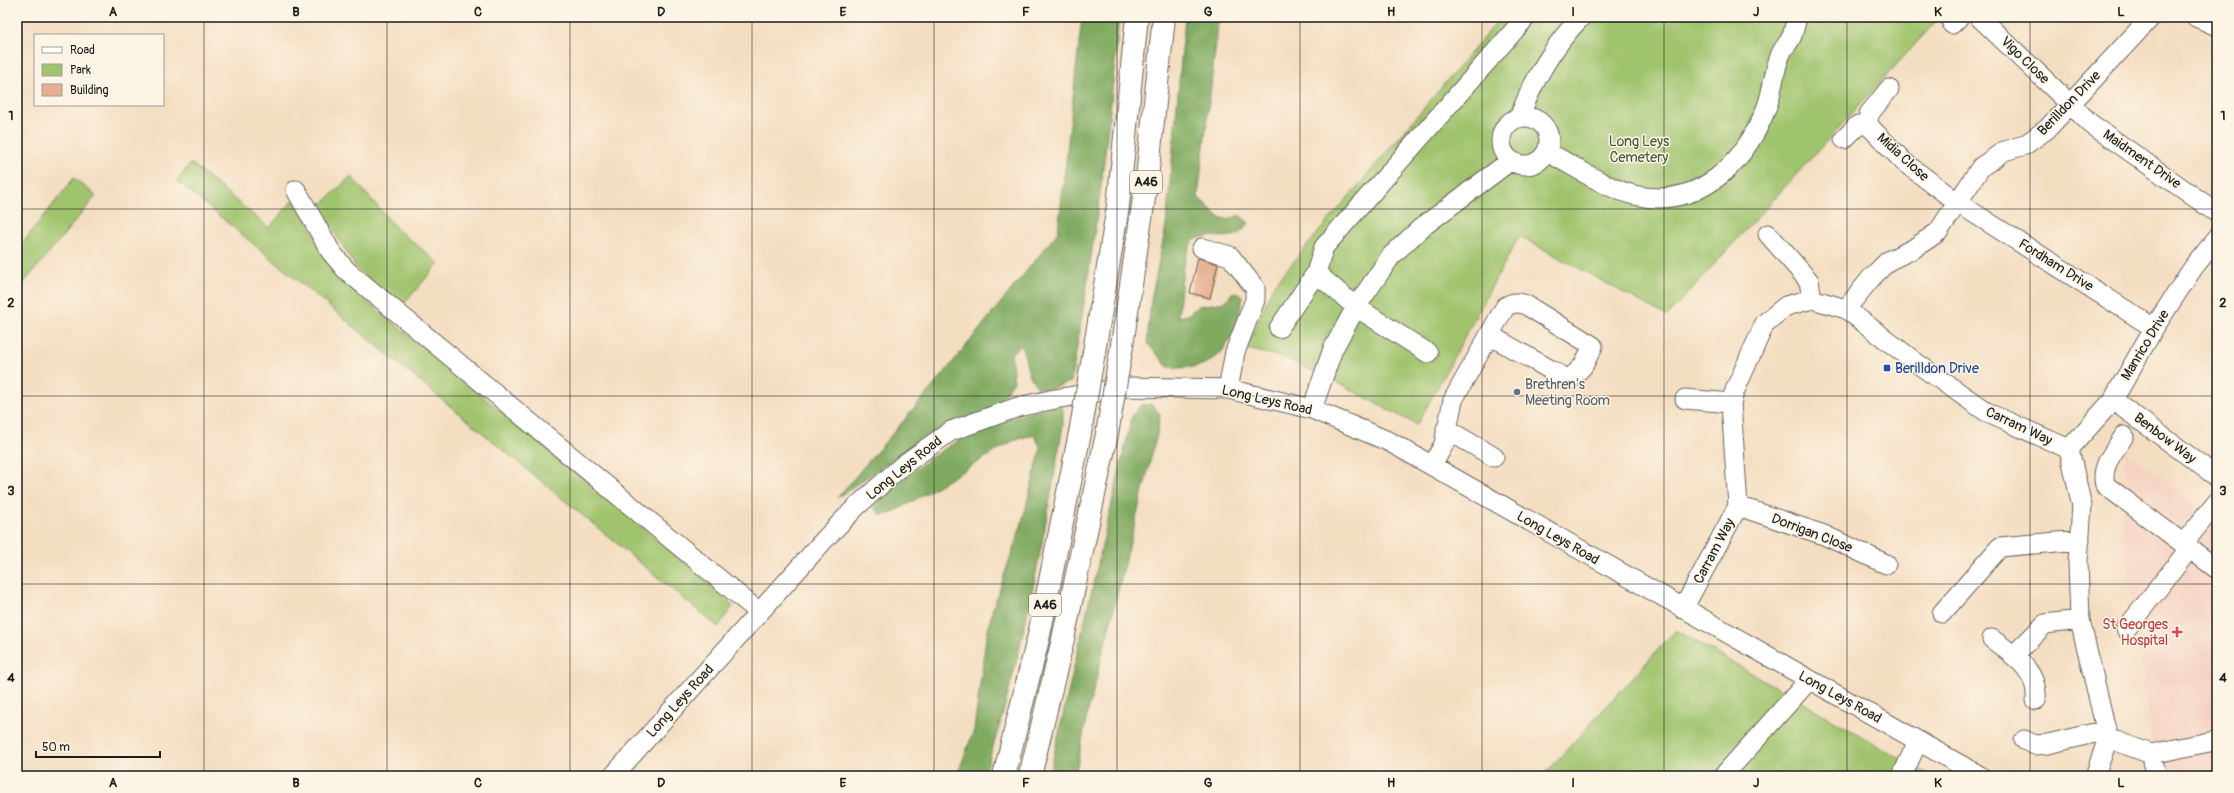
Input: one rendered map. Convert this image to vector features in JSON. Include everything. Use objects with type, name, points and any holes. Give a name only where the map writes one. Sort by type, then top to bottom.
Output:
[{"type":"highway","name":"A46","points":[[1004,776],[1039,635],[1080,433],[1118,206],[1137,17]]},
{"type":"highway","name":"A46","points":[[1030,776],[1063,639],[1107,434],[1147,178],[1164,17]]},
{"type":"street","points":[[1279,328],[1316,273],[1324,247],[1526,17]]},
{"type":"street","points":[[1519,118],[1526,100],[1541,71],[1567,32],[1581,17]]},
{"type":"street","points":[[1547,152],[1607,185],[1634,195],[1664,198],[1692,191],[1716,180],[1739,157],[1754,136],[1767,107],[1780,55],[1791,37],[1797,17]]},
{"type":"street","name":"Vigo Close","points":[[1980,17],[2070,103]]},
{"type":"street","name":"Berilldon Drive","points":[[1846,309],[1872,277],[1888,261],[1913,249],[1938,232],[1981,167],[2004,151],[2025,145],[2046,129],[2151,17]]},
{"type":"street","points":[[2196,17],[2217,26]]},
{"type":"street","points":[[1844,139],[1858,125],[1868,125],[1869,114],[1889,89]]},
{"type":"street","name":"Maidment Drive","points":[[2070,103],[2092,124],[2117,143],[2169,177],[2217,213]]},
{"type":"street","points":[[1532,117],[1546,127],[1550,142],[1547,152],[1539,162],[1532,165],[1524,166],[1510,160],[1504,154],[1501,138],[1508,123],[1519,118],[1532,117]]},
{"type":"street","name":"Midia Close","points":[[1868,125],[1904,162],[1958,203]]},
{"type":"street","points":[[1312,409],[1333,349],[1356,307],[1391,256],[1421,228],[1510,160]]},
{"type":"street","points":[[296,190],[331,252],[346,270],[759,612]]},
{"type":"street","name":"Fordham Drive","points":[[1958,203],[2154,328]]},
{"type":"street","points":[[1768,234],[1809,281],[1812,299]]},
{"type":"street","name":"Manrico Drive","points":[[2069,449],[2113,400],[2154,328],[2193,268],[2217,238]]},
{"type":"street","points":[[1202,248],[1230,256],[1255,288],[1255,300],[1235,352],[1228,389]]},
{"type":"street","points":[[1316,273],[1356,307],[1428,353]]},
{"type":"street","name":"Carram Way","points":[[1683,609],[1738,506],[1731,402],[1765,322],[1786,306],[1812,299],[1846,309],[1918,364],[1988,413],[2069,449],[2082,506],[2078,561],[2080,620],[2108,734]]},
{"type":"street","points":[[1432,466],[1444,444],[1446,428],[1453,400],[1491,336],[1505,307],[1512,303],[1520,302],[1593,346],[1583,366],[1570,379],[1565,378],[1491,336]]},
{"type":"street","name":"Long Leys Road","points":[[613,776],[759,612],[857,506],[903,465],[951,431],[1033,404],[1127,387],[1228,389],[1312,409],[1390,442],[1980,776]]},
{"type":"street","points":[[1684,399],[1731,402]]},
{"type":"street","name":"Benbow Way","points":[[2113,400],[2217,477]]},
{"type":"street","points":[[1446,428],[1494,457]]},
{"type":"street","points":[[2124,436],[2104,467],[2103,478],[2105,486],[2217,568]]},
{"type":"street","points":[[2126,629],[2187,546],[2217,502]]},
{"type":"street","name":"Dorrigan Close","points":[[1738,506],[1824,535],[1886,564]]},
{"type":"street","points":[[1942,613],[2000,547],[2080,540]]},
{"type":"street","points":[[2014,655],[2045,624],[2080,620]]},
{"type":"street","points":[[1992,639],[2014,655],[2033,677],[2037,691],[2036,700]]},
{"type":"street","points":[[1723,776],[1809,680]]},
{"type":"street","points":[[2095,776],[2108,734]]},
{"type":"street","points":[[2024,740],[2035,745],[2108,734],[2151,754],[2214,741]]},
{"type":"street","points":[[1902,776],[1918,741]]},
{"type":"street","points":[[2151,754],[2157,776]]},
{"type":"shaded area","name":"St Georges Hospital","points":[[2126,452],[2217,523],[2217,776],[2147,776],[2151,730],[2122,534]]},
{"type":"green space","points":[[1082,17],[1119,17],[1099,200],[1071,382],[1049,389],[1037,387],[1029,375],[1022,345],[1011,353],[1014,381],[996,406],[939,431],[893,459],[837,498],[936,383],[1058,232]]},
{"type":"green space","points":[[1185,17],[1219,17],[1198,197],[1219,217],[1229,220],[1239,215],[1249,223],[1242,231],[1235,235],[1227,237],[1203,237],[1193,241],[1190,246],[1183,271],[1178,317],[1188,315],[1198,306],[1225,302],[1233,292],[1243,296],[1235,327],[1230,340],[1222,351],[1213,359],[1201,365],[1186,368],[1168,367],[1147,343],[1151,300],[1166,226]]},
{"type":"green space","name":"Long Leys Cemetery","points":[[1501,17],[1940,17],[1667,316],[1519,236],[1417,425],[1329,378],[1282,357],[1246,349],[1273,286]]},
{"type":"green space","points":[[191,163],[269,228],[293,200],[347,285],[676,555],[733,606],[718,627],[177,181]]},
{"type":"green space","points":[[351,176],[398,230],[439,263],[402,306],[357,269],[319,207]]},
{"type":"green space","points":[[74,178],[96,196],[17,291],[17,250]]},
{"type":"green space","points":[[1059,404],[1063,410],[1063,425],[1039,558],[1009,690],[984,776],[957,776],[974,730],[986,639],[993,608],[1021,526],[1041,448],[1034,435],[1016,439],[893,513],[881,515],[873,506],[913,471],[960,440],[986,426]]},
{"type":"green space","points":[[1151,404],[1160,414],[1158,430],[1087,716],[1075,776],[1049,776],[1132,416],[1141,405]]},
{"type":"green space","points":[[1676,630],[1931,776],[1543,776]]},
{"type":"building","points":[[1198,258],[1218,264],[1210,298],[1190,293]]},
{"type":"place","name":"Berilldon Drive","points":[[1887,368]]},
{"type":"place","name":"Brethren's Meeting Room","points":[[1517,392]]},
{"type":"place","name":"St Georges Hospital","points":[[2177,632]]}]
